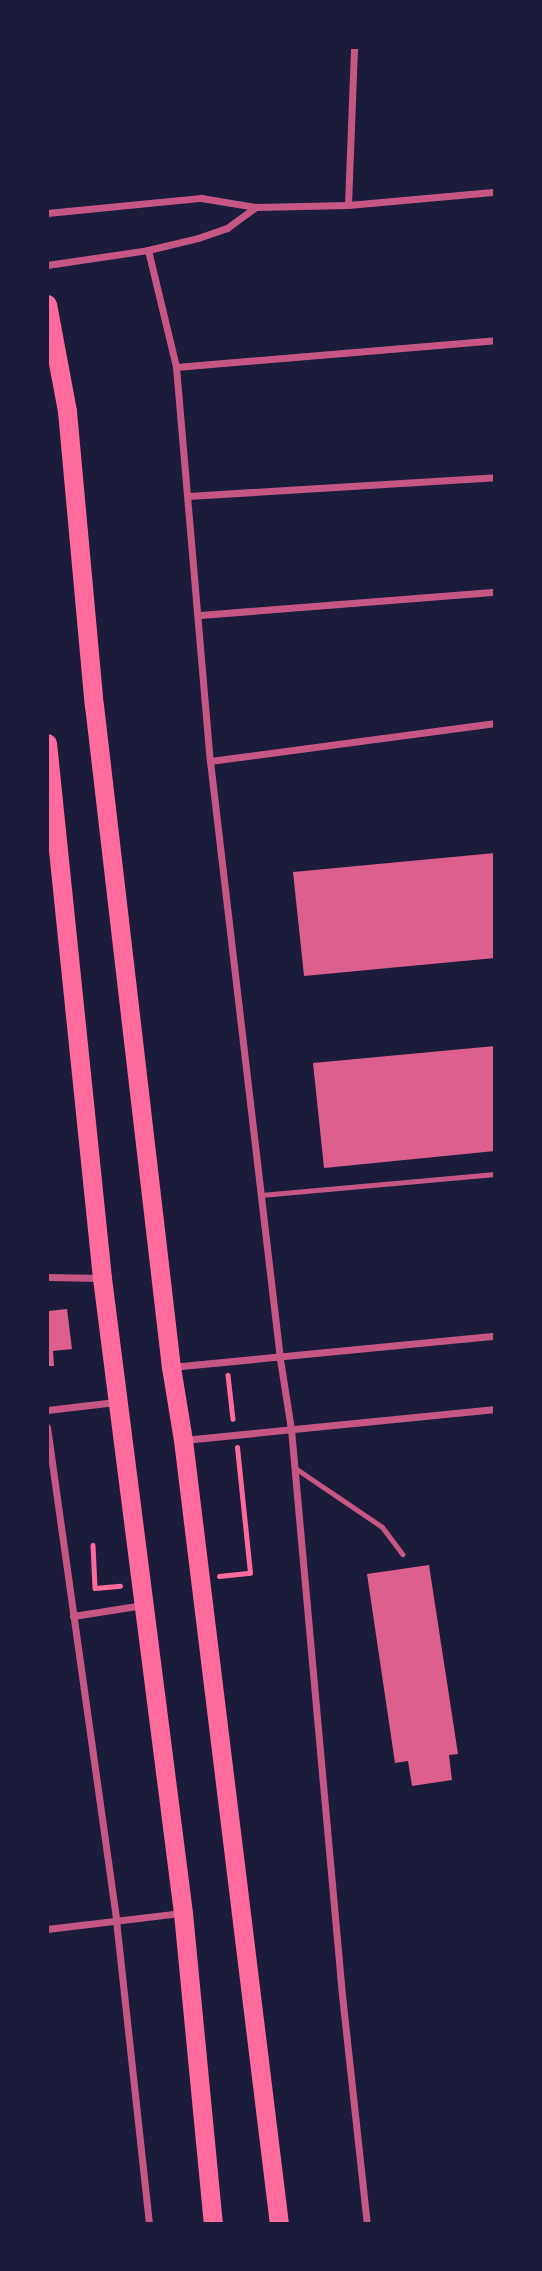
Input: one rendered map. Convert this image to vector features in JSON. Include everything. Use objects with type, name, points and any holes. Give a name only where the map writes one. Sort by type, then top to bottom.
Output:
[{"type":"highway","points":[[47,304],[67,411],[93,705],[171,1367],[183,1440],[279,2224]]},
{"type":"highway","points":[[47,743],[102,1278],[183,1913],[213,2224]]},
{"type":"street","points":[[348,205],[354,47]]},
{"type":"street","points":[[47,213],[201,198],[256,207],[348,205],[495,192]]},
{"type":"street","points":[[47,265],[148,250],[227,228],[256,207]]},
{"type":"street","points":[[148,250],[176,367],[200,615],[210,761],[280,1359],[291,1429],[342,1995],[367,2224]]},
{"type":"street","points":[[176,367],[495,340]]},
{"type":"street","points":[[188,496],[495,477]]},
{"type":"street","points":[[200,615],[495,592]]},
{"type":"street","points":[[210,761],[495,723]]},
{"type":"street","points":[[47,1277],[102,1278]]},
{"type":"street","points":[[171,1367],[280,1359],[495,1336]]},
{"type":"street","points":[[47,1410],[118,1402]]},
{"type":"street","points":[[183,1440],[495,1409]]},
{"type":"street","points":[[47,1427],[116,1920],[149,2224]]},
{"type":"street","points":[[73,1616],[144,1605]]},
{"type":"street","points":[[47,1929],[183,1913]]},
{"type":"lane","points":[[261,1195],[495,1174]]},
{"type":"lane","points":[[295,1468],[382,1527],[402,1554]]},
{"type":"path","points":[[211,1577],[250,1573],[247,1524]]},
{"type":"path","points":[[93,1545],[95,1588],[133,1584]]},
{"type":"building","points":[[495,853],[495,958],[304,976],[293,872]]},
{"type":"building","points":[[495,1046],[495,1151],[324,1168],[313,1063]]},
{"type":"building","points":[[67,1309],[72,1349],[53,1351],[54,1366],[47,1366],[48,1311]]},
{"type":"building","points":[[429,1565],[458,1754],[449,1755],[452,1780],[412,1786],[408,1761],[395,1763],[367,1574]]}]
